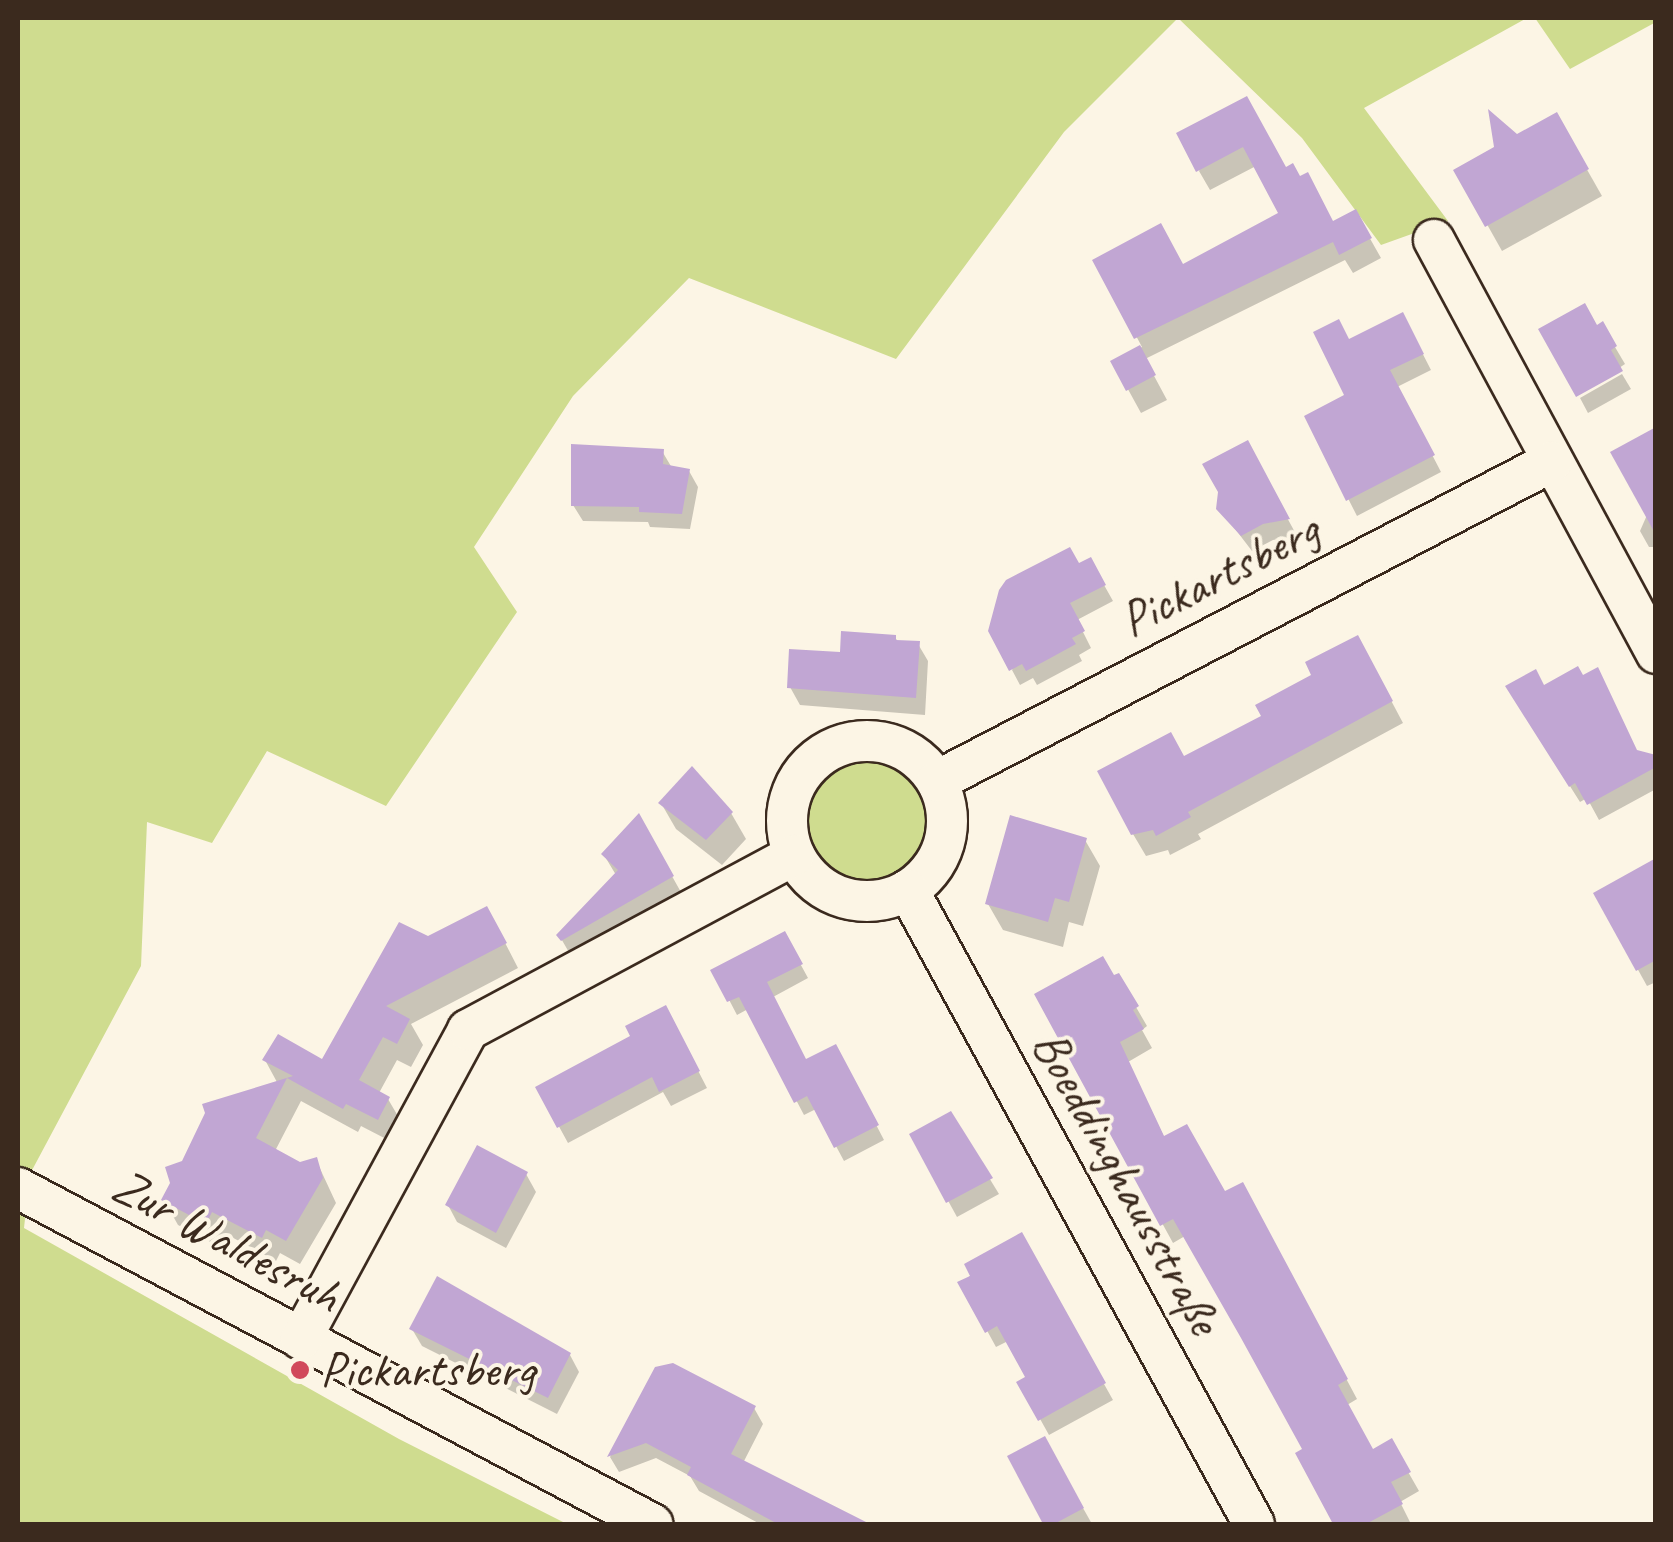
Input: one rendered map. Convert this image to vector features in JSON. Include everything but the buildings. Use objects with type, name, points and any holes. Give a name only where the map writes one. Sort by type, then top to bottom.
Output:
[{"type":"street","points":[[1434,240],[1656,653]]},
{"type":"street","name":"Pickartsberg","points":[[937,781],[1550,462]]},
{"type":"street","points":[[868,740],[895,746],[919,760],[937,781],[946,817],[940,853],[927,874],[908,890],[888,899],[843,898],[806,874],[794,855],[787,830],[793,791],[816,758],[840,746],[868,740]]},
{"type":"street","points":[[301,1339],[468,1030],[794,855]]},
{"type":"street","name":"Boeddinghausstraße","points":[[908,890],[1254,1524]]},
{"type":"street","name":"Zur Waldesruh","points":[[18,1188],[652,1524]]},
{"type":"green space","points":[[18,18],[1178,18],[1064,132],[896,359],[689,278],[573,396],[474,547],[517,612],[386,806],[267,751],[212,843],[147,822],[141,966],[30,1174],[24,1228],[399,1439],[567,1524],[18,1524]]},
{"type":"green space","points":[[1178,18],[1527,18],[1364,108],[1448,221],[1381,245],[1302,138]]},
{"type":"green space","points":[[1535,18],[1655,18],[1656,22],[1570,69]]},
{"type":"green space","points":[[867,758],[891,763],[911,777],[925,797],[930,821],[925,845],[911,865],[891,879],[867,884],[843,879],[823,865],[809,845],[804,821],[809,797],[823,777],[843,763]]},
{"type":"place","name":"Pickartsberg","points":[[300,1370]]}]
